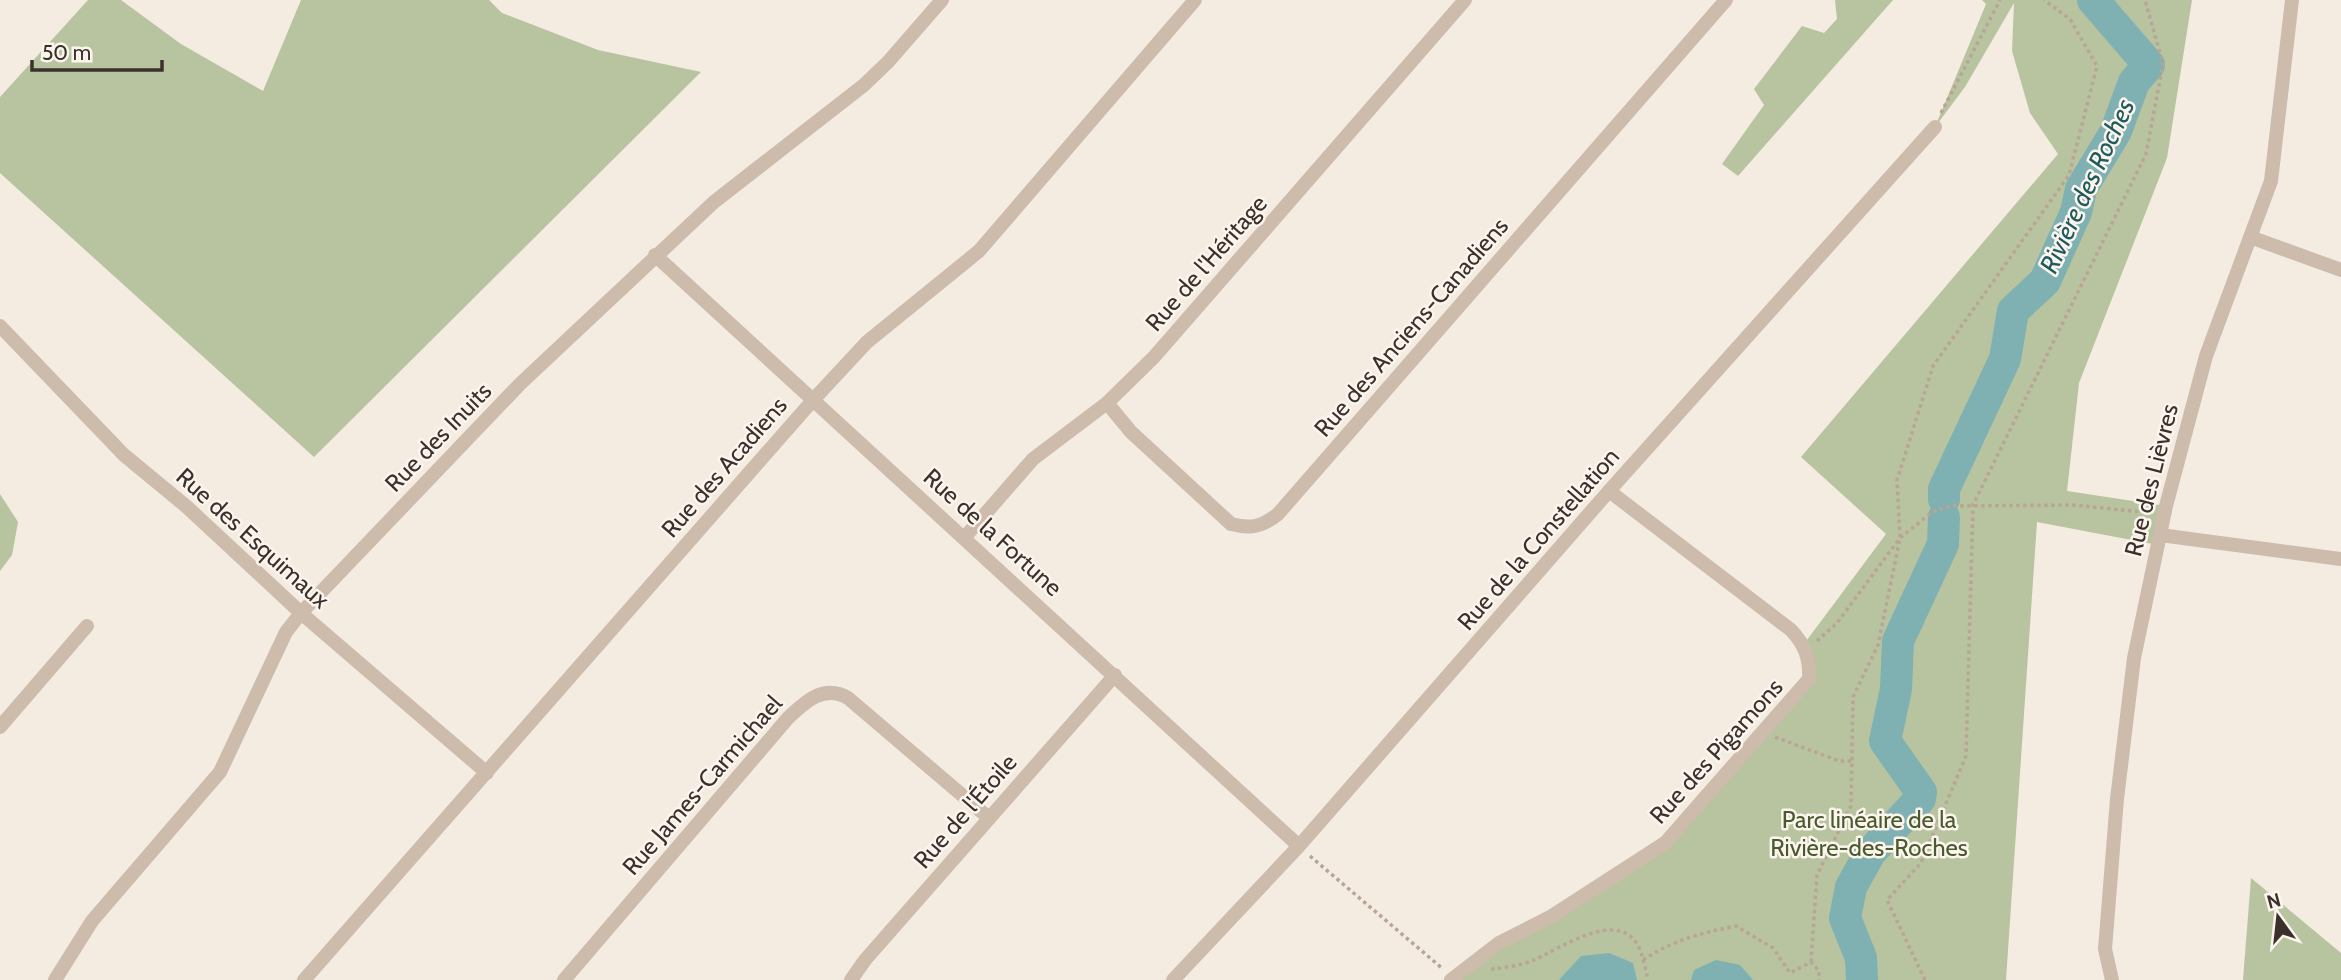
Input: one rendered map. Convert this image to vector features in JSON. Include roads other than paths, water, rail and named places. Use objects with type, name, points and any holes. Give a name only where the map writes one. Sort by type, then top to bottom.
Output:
[{"type":"street","name":"Rue des Inuits","points":[[55,980],[92,921],[219,772],[286,632],[301,613],[520,384],[655,255],[763,161],[864,85],[888,62],[942,0]]},
{"type":"street","name":"Rue des Acadiens","points":[[304,980],[814,399],[867,342],[979,251],[1195,0]]},
{"type":"street","name":"Rue de l'Héritage","points":[[965,537],[1033,459],[1107,403],[1154,357],[1465,0]]},
{"type":"street","name":"Rue des Anciens-Canadiens","points":[[1107,403],[1131,432],[1231,524],[1248,528],[1265,525],[1278,514],[1726,0]]},
{"type":"street","name":"Rue des Lièvres","points":[[2112,980],[2105,949],[2116,799],[2134,658],[2164,514],[2206,356],[2271,181],[2292,0]]},
{"type":"street","name":"Rue de la Constellation","points":[[1173,980],[1299,846],[1609,491],[1935,127]]},
{"type":"street","points":[[2250,237],[2341,270]]},
{"type":"street","name":"Rue de la Fortune","points":[[655,255],[1299,846]]},
{"type":"street","name":"Rue des Esquimaux","points":[[0,326],[124,454],[187,507],[301,613],[487,773]]},
{"type":"street","name":"Rue des Pigamons","points":[[1452,979],[1499,943],[1552,916],[1665,843],[1809,679],[1804,644],[1791,630],[1609,491]]},
{"type":"street","points":[[2160,535],[2341,559]]},
{"type":"street","points":[[0,727],[87,626]]},
{"type":"street","name":"Rue de l'Étoile","points":[[851,980],[865,960],[1115,675]]},
{"type":"street","name":"Rue James-Carmichael","points":[[564,980],[788,718],[803,704],[820,694],[836,691],[848,698],[989,818]]},
{"type":"water","points":[[1609,953],[1633,963],[1637,980],[1559,980],[1581,956]]},
{"type":"water","points":[[1716,960],[1740,965],[1753,980],[1691,980],[1694,970]]},
{"type":"waterway","name":"Rivière des Roches","points":[[1944,499],[1944,489],[2005,359],[2013,311],[2045,281],[2076,212],[2081,189],[2116,131],[2134,82],[2149,65],[2093,0]]},
{"type":"waterway","name":"Rivière des Roches","points":[[1862,980],[1861,958],[1845,918],[1851,887],[1870,853],[1920,799],[1921,792],[1885,741],[1896,689],[1898,641],[1943,544],[1944,517]]},
{"type":"park label","name":"Parc linéaire de la Rivière-des-Roches","points":[[1869,833]]}]
